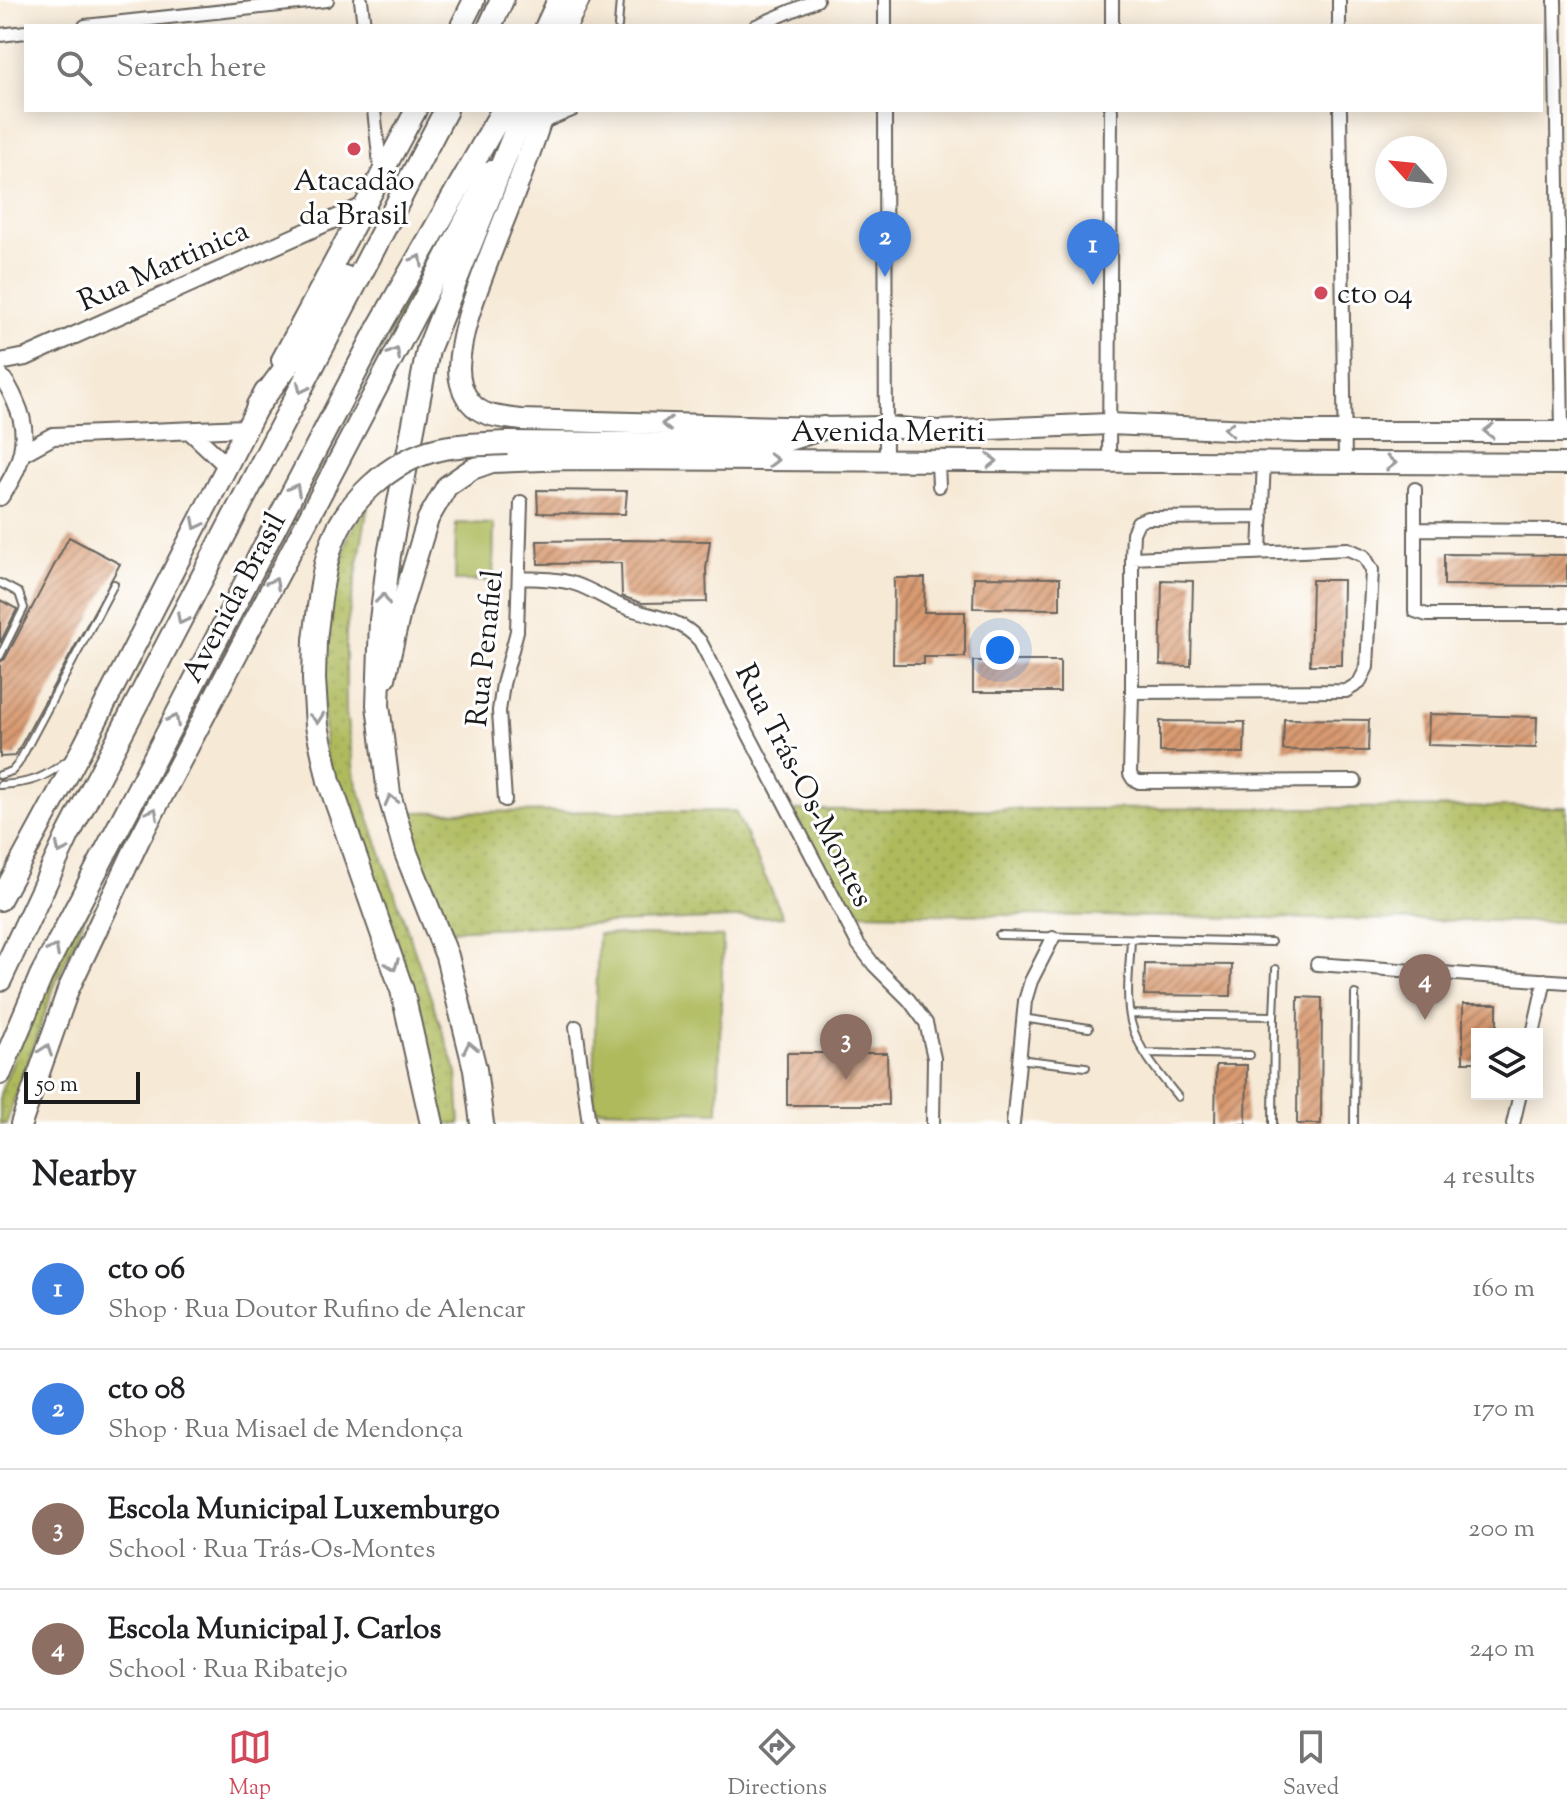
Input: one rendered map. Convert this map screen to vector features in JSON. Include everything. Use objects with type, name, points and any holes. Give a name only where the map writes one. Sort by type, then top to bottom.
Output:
[{"type":"highway","points":[[491,24],[502,0]]},
{"type":"highway","points":[[559,0],[562,24]]},
{"type":"highway","name":"Avenida Brasil","points":[[0,980],[67,837],[445,112]]},
{"type":"highway","name":"Avenida Brasil","points":[[0,1073],[41,976],[364,355],[502,112]]},
{"type":"highway","points":[[482,1124],[475,1069],[447,956],[406,853],[389,794],[378,705],[381,620],[389,555],[428,350],[532,114]]},
{"type":"highway","points":[[258,405],[305,342],[394,193],[428,144]]},
{"type":"highway","points":[[432,1124],[402,990],[329,781],[317,726],[315,640],[323,580],[341,520],[353,504],[385,475],[418,456],[454,447],[507,443],[747,445],[776,443],[823,428]]},
{"type":"main road","points":[[462,24],[474,0]]},
{"type":"main road","points":[[563,24],[579,0]]},
{"type":"main road","points":[[0,900],[83,747],[245,428],[415,112]]},
{"type":"main road","name":"Avenida Meriti","points":[[532,114],[476,293],[459,368],[462,387],[470,401],[479,411],[489,415],[521,420],[885,427],[939,431],[1109,424],[1344,432],[1564,432]]},
{"type":"main road","name":"Avenida Brasil","points":[[21,1124],[68,990],[133,853],[532,114]]},
{"type":"main road","name":"Avenida Meriti","points":[[378,705],[401,608],[428,519],[447,486],[472,469],[492,462],[567,459],[1109,460],[1567,464]]},
{"type":"main road","points":[[0,878],[38,832]]},
{"type":"street","points":[[104,24],[327,0]]},
{"type":"street","points":[[361,0],[364,24]]},
{"type":"street","points":[[761,24],[817,0]]},
{"type":"street","points":[[885,0],[885,24]]},
{"type":"street","points":[[1112,0],[1112,24]]},
{"type":"street","points":[[1339,0],[1339,24]]},
{"type":"street","points":[[1555,0],[1564,432]]},
{"type":"street","points":[[0,35],[24,32]]},
{"type":"street","points":[[374,112],[381,177]]},
{"type":"street","points":[[532,114],[552,112]]},
{"type":"street","points":[[885,112],[886,461]]},
{"type":"street","points":[[1109,460],[1111,112]]},
{"type":"street","points":[[1340,112],[1345,462]]},
{"type":"street","name":"Rua Martinica","points":[[0,362],[26,357],[366,205]]},
{"type":"street","name":"Rua Martinica","points":[[3,379],[26,357]]},
{"type":"street","points":[[0,497],[15,472],[25,440],[23,420],[3,379]]},
{"type":"street","points":[[23,420],[53,436]]},
{"type":"street","points":[[22,453],[53,436],[245,428]]},
{"type":"street","points":[[191,432],[226,465]]},
{"type":"street","points":[[1260,551],[1264,461]]},
{"type":"street","points":[[938,462],[939,486]]},
{"type":"street","points":[[1415,489],[1413,606],[1419,615],[1567,615]]},
{"type":"street","name":"Rua Penafiel","points":[[505,800],[499,711],[517,631],[521,502]]},
{"type":"street","points":[[1262,517],[1147,518],[1138,522],[1133,533],[1132,558],[1130,774],[1139,782],[1355,781]]},
{"type":"street","points":[[1415,529],[1567,530]]},
{"type":"street","points":[[1132,558],[1348,549],[1364,556],[1372,570],[1367,667],[1359,683],[1346,691],[1132,692]]},
{"type":"street","name":"Rua Trás-Os-Montes","points":[[519,578],[557,579],[577,584],[626,608],[675,621],[690,629],[700,641],[858,944],[926,1023],[934,1058],[933,1124]]},
{"type":"street","points":[[1013,1124],[1022,1018],[1031,981],[1053,938]]},
{"type":"street","points":[[1317,964],[1567,982]]},
{"type":"street","points":[[1534,1028],[1545,980]]},
{"type":"street","points":[[576,1027],[589,1124]]},
{"type":"street","points":[[1513,1124],[1519,1100]]},
{"type":"lane","points":[[618,24],[620,0]]},
{"type":"lane","points":[[0,583],[19,593],[24,608],[0,656]]},
{"type":"lane","points":[[0,775],[12,771],[18,764],[114,584]]},
{"type":"lane","points":[[0,785],[42,778],[83,747]]},
{"type":"lane","points":[[999,935],[1271,942]]},
{"type":"lane","points":[[1131,939],[1130,1014],[1136,1037],[1178,1097]]},
{"type":"lane","points":[[1273,1124],[1276,969]]},
{"type":"lane","points":[[1354,1124],[1355,994]]},
{"type":"lane","points":[[1130,1014],[1274,1016]]},
{"type":"lane","points":[[1022,1018],[1089,1028]]},
{"type":"lane","points":[[1145,1053],[1250,1055]]},
{"type":"lane","points":[[1018,1059],[1086,1067]]},
{"type":"green space","points":[[446,211],[446,230],[99,884],[54,987],[6,1124],[0,1124],[0,1094],[50,966]]},
{"type":"green space","points":[[368,506],[346,632],[346,713],[355,778],[457,1073],[460,1124],[436,1124],[325,753],[321,643],[348,536]]},
{"type":"green space","points":[[456,523],[494,524],[493,581],[455,581]]},
{"type":"green space","points":[[1567,807],[1567,922],[848,913],[793,810]]},
{"type":"green space","points":[[735,811],[783,916],[444,930],[396,812]]},
{"type":"green space","points":[[598,934],[723,937],[718,1112],[593,1109]]},
{"type":"building","points":[[537,490],[627,491],[625,514],[538,513]]},
{"type":"building","points":[[69,537],[120,564],[15,756],[0,757],[0,662],[5,659]]},
{"type":"building","points":[[537,541],[710,541],[706,569],[707,602],[642,603],[624,597],[621,563],[538,564]]},
{"type":"building","points":[[1444,554],[1567,555],[1567,586],[1444,585]]},
{"type":"building","points":[[974,577],[1060,578],[1060,609],[973,608]]},
{"type":"building","points":[[894,578],[925,578],[924,612],[965,612],[965,657],[924,657],[924,664],[893,664]]},
{"type":"building","points":[[1162,580],[1193,581],[1191,666],[1160,665]]},
{"type":"building","points":[[1312,580],[1343,580],[1342,665],[1310,665]]},
{"type":"building","points":[[0,600],[17,609],[0,643]]},
{"type":"building","points":[[973,661],[1060,661],[1060,692],[973,692]]},
{"type":"building","points":[[1429,714],[1537,717],[1536,748],[1428,745]]},
{"type":"building","points":[[1284,719],[1369,720],[1368,751],[1283,750]]},
{"type":"building","points":[[1160,721],[1245,722],[1244,753],[1160,752]]},
{"type":"building","points":[[1145,964],[1232,965],[1231,996],[1144,995]]},
{"type":"building","points":[[1298,997],[1322,998],[1321,1124],[1297,1124]]},
{"type":"building","points":[[1463,1004],[1497,1004],[1497,1028],[1471,1028],[1471,1062],[1463,1062]]},
{"type":"building","points":[[787,1053],[887,1053],[888,1105],[787,1105]]},
{"type":"building","points":[[1216,1065],[1247,1065],[1246,1124],[1215,1124]]},
{"type":"place","name":"Atacadão da Brasil","points":[[354,149]]},
{"type":"place","name":"cto 08","points":[[885,277]]},
{"type":"place","name":"cto 06","points":[[1093,285]]},
{"type":"place","name":"cto 04","points":[[1321,293]]},
{"type":"place","name":"Escola Municipal J. Carlos","points":[[1425,1020]]},
{"type":"place","name":"Escola Municipal Luxemburgo","points":[[846,1080]]}]
